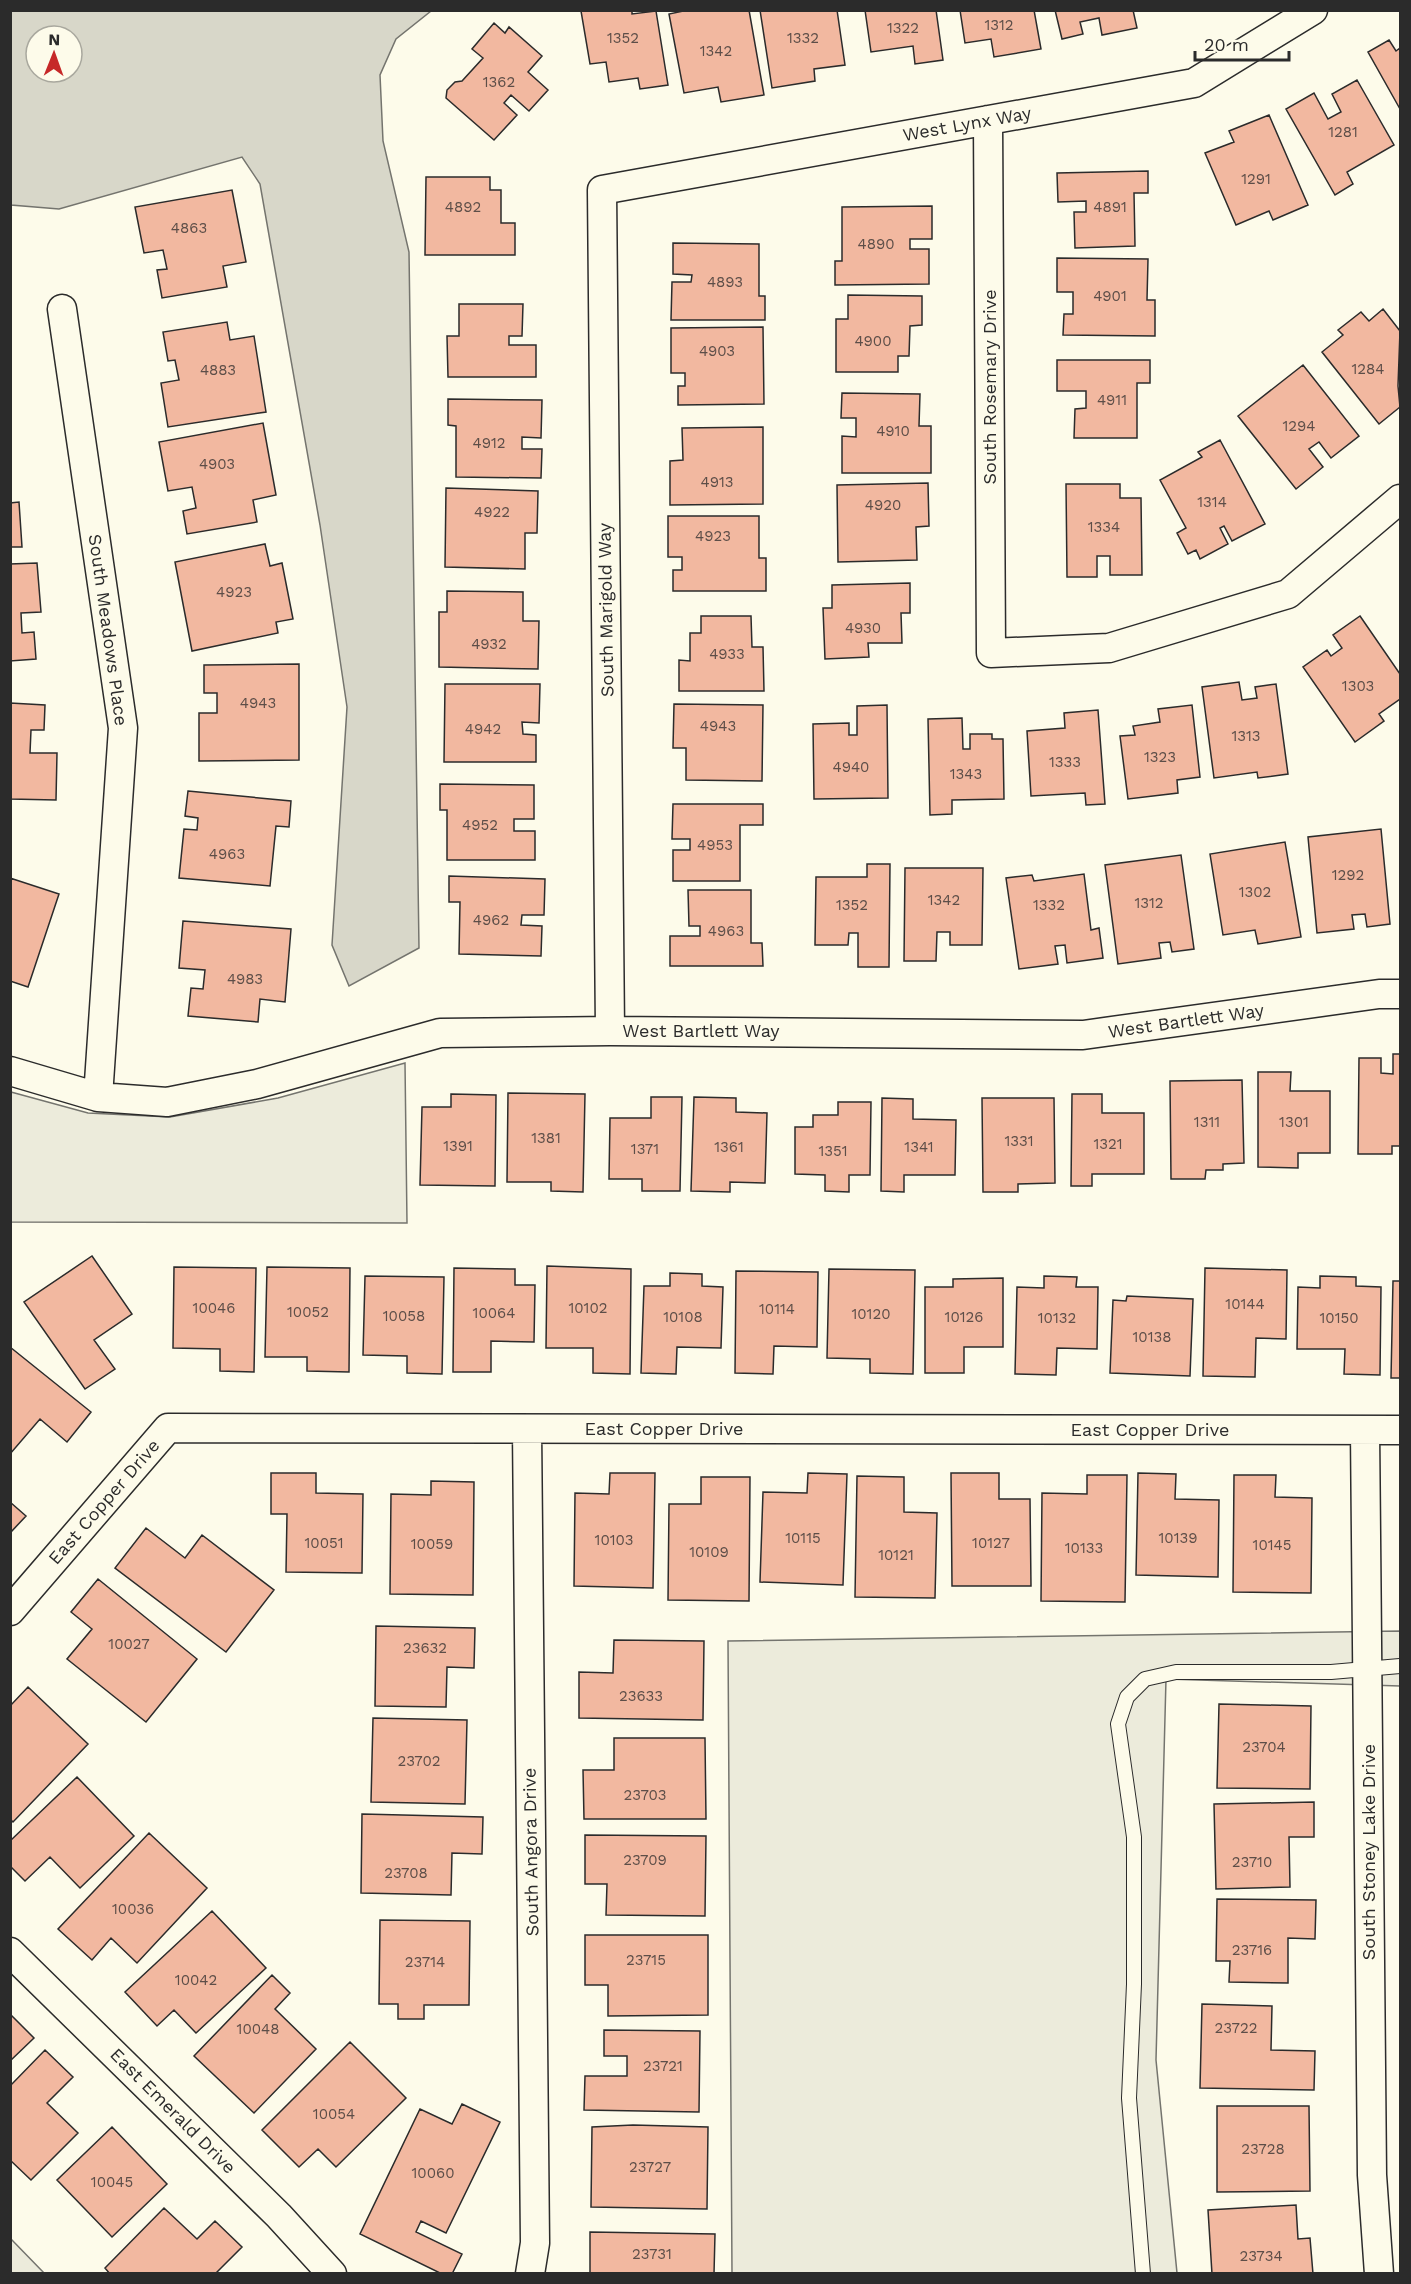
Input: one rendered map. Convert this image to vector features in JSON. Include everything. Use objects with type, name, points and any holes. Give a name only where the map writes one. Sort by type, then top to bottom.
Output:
[{"type":"street","name":"West Lynx Way","points":[[602,190],[1194,83],[1313,10]]},
{"type":"street","name":"South Rosemary Drive","points":[[988,120],[991,653],[1109,648],[1288,594],[1401,499]]},
{"type":"street","name":"South Marigold Way","points":[[602,190],[610,1030]]},
{"type":"street","name":"South Meadows Place","points":[[62,309],[123,728],[98,1097]]},
{"type":"street","name":"West Bartlett Way","points":[[10,1071],[98,1097],[167,1102],[257,1084],[440,1033],[610,1030],[1083,1035],[1378,994],[1401,994]]},
{"type":"street","name":"East Copper Drive","points":[[10,1611],[168,1428],[1401,1430]]},
{"type":"street","name":"South Angora Drive","points":[[527,1429],[535,2243],[530,2274]]},
{"type":"street","name":"South Stoney Lake Drive","points":[[1365,1430],[1372,2175],[1379,2274]]},
{"type":"street","name":"East Emerald Drive","points":[[10,1952],[279,2216],[332,2274]]},
{"type":"lane","points":[[1143,2274],[1137,2229],[1129,2098],[1134,1984],[1134,1837],[1118,1724],[1128,1697],[1145,1679],[1176,1672],[1331,1672],[1401,1666]]},
{"type":"shaded area","points":[[10,11],[431,11],[396,39],[380,75],[383,141],[409,252],[419,948],[349,986],[332,945],[347,707],[320,525],[260,184],[242,157],[59,209],[11,205]]},
{"type":"shaded area","points":[[405,1063],[407,1223],[11,1222],[11,1092],[88,1113],[170,1117],[278,1098]]},
{"type":"shaded area","points":[[1400,1631],[1400,1686],[1166,1679],[1156,2060],[1177,2273],[732,2273],[728,1641]]},
{"type":"shaded area","points":[[11,2239],[44,2273],[11,2273]]},
{"type":"building","points":[[632,10],[632,14],[656,11],[668,85],[640,89],[638,78],[609,82],[606,62],[590,64],[581,11]]},
{"type":"building","points":[[688,10],[749,10],[764,95],[721,102],[718,87],[684,93],[669,14]]},
{"type":"building","points":[[760,10],[837,10],[845,65],[814,69],[815,81],[772,88]]},
{"type":"building","points":[[865,10],[936,10],[943,60],[915,64],[913,46],[871,52]]},
{"type":"building","points":[[960,10],[1034,10],[1041,49],[994,57],[991,39],[965,43]]},
{"type":"building","points":[[1055,10],[1133,10],[1137,28],[1102,35],[1099,18],[1080,22],[1083,34],[1062,39]]},
{"type":"building","points":[[494,23],[505,33],[509,27],[542,56],[528,72],[548,90],[529,111],[511,95],[504,103],[517,115],[494,140],[446,98],[447,90],[455,82],[462,81],[483,58],[472,49]]},
{"type":"building","points":[[1389,40],[1396,51],[1400,48],[1400,109],[1368,52]]},
{"type":"building","points":[[1357,80],[1394,145],[1347,172],[1353,184],[1335,195],[1286,109],[1314,93],[1328,119],[1341,112],[1332,94]]},
{"type":"building","points":[[1269,115],[1308,205],[1273,220],[1269,211],[1236,225],[1205,153],[1234,142],[1229,131]]},
{"type":"building","points":[[1148,171],[1148,193],[1134,193],[1135,246],[1075,248],[1074,212],[1086,212],[1086,201],[1058,202],[1057,173]]},
{"type":"building","points":[[426,177],[490,177],[490,190],[501,190],[501,223],[515,223],[515,255],[425,255]]},
{"type":"building","points":[[232,190],[246,262],[223,266],[227,287],[162,298],[157,270],[167,269],[163,250],[144,253],[135,207]]},
{"type":"building","points":[[932,206],[932,239],[910,239],[910,249],[929,249],[929,284],[835,285],[835,261],[842,261],[842,207]]},
{"type":"building","points":[[673,243],[759,244],[759,296],[765,296],[765,320],[671,320],[672,282],[691,282],[692,275],[673,274]]},
{"type":"building","points":[[1057,258],[1148,259],[1147,300],[1155,300],[1155,336],[1063,335],[1064,314],[1073,314],[1073,292],[1057,292]]},
{"type":"building","points":[[848,295],[922,296],[922,325],[910,326],[909,356],[898,356],[898,372],[836,372],[836,319],[848,319]]},
{"type":"building","points":[[459,304],[523,304],[522,336],[509,336],[509,345],[536,345],[536,377],[448,377],[447,336],[459,336]]},
{"type":"building","points":[[1383,309],[1400,331],[1398,386],[1400,407],[1379,424],[1322,352],[1343,335],[1338,330],[1361,312],[1369,321]]},
{"type":"building","points":[[227,322],[230,340],[254,336],[266,412],[168,427],[161,383],[179,380],[175,360],[168,361],[163,332]]},
{"type":"building","points":[[763,327],[764,404],[678,405],[678,386],[685,386],[685,373],[671,373],[671,328]]},
{"type":"building","points":[[1057,360],[1150,360],[1150,383],[1137,383],[1137,438],[1074,438],[1075,409],[1086,408],[1086,391],[1057,391]]},
{"type":"building","points":[[1303,365],[1359,436],[1331,458],[1319,442],[1309,449],[1323,467],[1296,489],[1238,416]]},
{"type":"building","points":[[842,393],[920,394],[919,426],[931,426],[931,473],[842,473],[842,436],[856,437],[856,418],[841,418]]},
{"type":"building","points":[[448,399],[542,400],[541,438],[522,437],[522,449],[542,449],[541,478],[456,477],[456,426],[448,425]]},
{"type":"building","points":[[263,423],[276,495],[253,500],[257,522],[187,534],[183,511],[196,508],[192,487],[168,491],[159,442]]},
{"type":"building","points":[[763,427],[763,504],[670,505],[670,461],[683,460],[682,428]]},
{"type":"building","points":[[1220,440],[1265,524],[1232,541],[1224,526],[1220,528],[1228,544],[1200,559],[1196,550],[1188,554],[1177,533],[1186,528],[1160,480],[1202,457],[1198,452]]},
{"type":"building","points":[[928,483],[929,526],[916,527],[917,560],[838,562],[837,485]]},
{"type":"building","points":[[1066,484],[1120,484],[1120,498],[1141,498],[1142,575],[1110,575],[1110,556],[1097,556],[1097,577],[1067,577]]},
{"type":"building","points":[[446,488],[538,491],[537,533],[525,533],[525,569],[445,567]]},
{"type":"building","points":[[19,502],[22,547],[10,547],[10,503]]},
{"type":"building","points":[[668,516],[759,516],[759,558],[766,558],[766,591],[673,591],[673,570],[682,570],[682,557],[668,557]]},
{"type":"building","points":[[265,544],[270,566],[282,563],[293,619],[276,622],[278,633],[192,651],[175,562]]},
{"type":"building","points":[[37,563],[41,612],[21,613],[22,633],[34,632],[36,659],[10,661],[10,564]]},
{"type":"building","points":[[910,583],[910,613],[901,613],[902,643],[868,643],[869,657],[825,659],[823,608],[832,608],[832,585]]},
{"type":"building","points":[[447,591],[523,592],[523,621],[539,621],[538,669],[439,667],[439,612],[447,612]]},
{"type":"building","points":[[701,616],[751,616],[752,647],[763,647],[764,691],[679,691],[679,660],[690,661],[690,633],[701,633]]},
{"type":"building","points":[[1360,616],[1400,674],[1400,699],[1379,714],[1384,721],[1355,742],[1303,667],[1327,650],[1331,656],[1342,648],[1333,635]]},
{"type":"building","points":[[299,664],[299,760],[199,761],[199,713],[217,713],[217,693],[204,693],[204,665]]},
{"type":"building","points":[[1239,682],[1242,700],[1257,698],[1255,687],[1276,684],[1288,774],[1258,778],[1257,772],[1214,778],[1202,687]]},
{"type":"building","points":[[445,684],[540,684],[539,723],[522,722],[523,734],[536,735],[536,762],[444,762]]},
{"type":"building","points":[[10,703],[45,705],[44,730],[31,730],[30,753],[57,753],[56,800],[10,799]]},
{"type":"building","points":[[674,704],[763,705],[762,781],[686,780],[686,748],[673,748]]},
{"type":"building","points":[[887,705],[888,798],[814,799],[813,724],[849,723],[849,735],[857,735],[857,706]]},
{"type":"building","points":[[1192,705],[1200,777],[1177,780],[1178,793],[1128,799],[1120,736],[1135,735],[1133,726],[1160,722],[1158,709]]},
{"type":"building","points":[[1098,710],[1105,804],[1086,805],[1085,793],[1031,796],[1027,731],[1065,728],[1064,713]]},
{"type":"building","points":[[962,718],[963,749],[970,749],[970,734],[992,734],[992,739],[1003,739],[1004,799],[952,800],[952,814],[930,815],[928,719]]},
{"type":"building","points":[[440,784],[534,785],[534,819],[514,819],[514,831],[535,831],[535,860],[447,860],[447,810],[440,810]]},
{"type":"building","points":[[188,791],[291,801],[289,827],[276,826],[270,886],[179,878],[184,829],[197,830],[198,818],[185,816]]},
{"type":"building","points":[[673,804],[763,804],[763,825],[740,825],[740,881],[673,881],[673,850],[690,850],[690,839],[672,839]]},
{"type":"building","points":[[1381,829],[1390,924],[1367,927],[1365,914],[1352,915],[1354,929],[1317,933],[1308,837]]},
{"type":"building","points":[[1285,842],[1301,937],[1258,944],[1255,930],[1223,935],[1210,854]]},
{"type":"building","points":[[1181,855],[1194,949],[1172,952],[1170,942],[1159,943],[1161,958],[1118,964],[1105,865]]},
{"type":"building","points":[[867,864],[890,864],[889,967],[858,967],[858,933],[849,933],[848,945],[815,945],[816,877],[867,877]]},
{"type":"building","points":[[905,868],[983,868],[982,945],[950,945],[950,932],[937,932],[936,961],[904,961]]},
{"type":"building","points":[[1084,874],[1091,930],[1099,928],[1103,958],[1067,963],[1065,945],[1055,946],[1058,964],[1019,969],[1006,878],[1032,875],[1034,881]]},
{"type":"building","points":[[449,876],[545,879],[544,915],[522,915],[521,925],[542,926],[541,956],[459,954],[460,902],[449,902]]},
{"type":"building","points":[[10,878],[59,894],[28,987],[10,981]]},
{"type":"building","points":[[688,890],[751,890],[751,943],[762,943],[763,966],[670,966],[670,936],[700,936],[700,926],[689,926]]},
{"type":"building","points":[[183,921],[291,929],[285,1002],[260,999],[258,1022],[188,1016],[191,988],[203,989],[205,970],[179,968]]},
{"type":"building","points":[[1393,1054],[1400,1054],[1400,1146],[1392,1146],[1392,1154],[1358,1154],[1359,1058],[1381,1058],[1381,1073],[1393,1074]]},
{"type":"building","points":[[1258,1072],[1291,1072],[1290,1091],[1330,1091],[1330,1153],[1298,1153],[1298,1168],[1258,1167]]},
{"type":"building","points":[[1242,1080],[1244,1163],[1223,1164],[1223,1170],[1206,1170],[1205,1179],[1171,1179],[1170,1081]]},
{"type":"building","points":[[508,1093],[585,1094],[583,1192],[551,1191],[551,1182],[507,1182]]},
{"type":"building","points":[[451,1094],[496,1095],[495,1186],[420,1185],[422,1107],[451,1107]]},
{"type":"building","points":[[1072,1094],[1102,1094],[1102,1113],[1144,1113],[1144,1174],[1092,1174],[1092,1186],[1071,1186]]},
{"type":"building","points":[[651,1097],[682,1097],[680,1191],[642,1191],[642,1179],[609,1179],[610,1118],[651,1118]]},
{"type":"building","points":[[694,1097],[736,1098],[736,1112],[767,1113],[765,1183],[730,1182],[730,1192],[691,1191]]},
{"type":"building","points":[[882,1098],[913,1099],[913,1119],[956,1120],[955,1175],[904,1175],[904,1192],[881,1191]]},
{"type":"building","points":[[982,1098],[1054,1098],[1055,1183],[1018,1184],[1018,1192],[983,1192]]},
{"type":"building","points":[[838,1102],[871,1102],[870,1175],[849,1175],[849,1192],[825,1191],[825,1175],[795,1174],[795,1127],[813,1127],[813,1115],[838,1115]]},
{"type":"building","points":[[92,1256],[132,1314],[94,1340],[115,1369],[85,1389],[24,1302]]},
{"type":"building","points":[[547,1266],[631,1269],[630,1374],[593,1373],[593,1348],[546,1348]]},
{"type":"building","points":[[174,1267],[256,1268],[254,1372],[220,1371],[220,1349],[173,1348]]},
{"type":"building","points":[[267,1267],[350,1268],[349,1372],[307,1371],[307,1357],[265,1357]]},
{"type":"building","points":[[454,1268],[515,1269],[515,1285],[535,1285],[534,1342],[491,1341],[491,1372],[453,1372]]},
{"type":"building","points":[[1205,1268],[1287,1270],[1286,1339],[1256,1338],[1255,1377],[1203,1376]]},
{"type":"building","points":[[829,1269],[915,1270],[913,1374],[870,1373],[870,1359],[827,1358]]},
{"type":"building","points":[[736,1271],[818,1272],[817,1347],[774,1346],[773,1374],[735,1373]]},
{"type":"building","points":[[670,1273],[702,1274],[702,1286],[723,1287],[721,1348],[677,1347],[676,1374],[641,1373],[644,1286],[670,1286]]},
{"type":"building","points":[[365,1276],[444,1277],[442,1374],[407,1373],[407,1356],[363,1355]]},
{"type":"building","points":[[1044,1276],[1077,1277],[1076,1287],[1098,1287],[1097,1349],[1057,1348],[1056,1375],[1015,1374],[1017,1287],[1044,1288]]},
{"type":"building","points":[[1320,1276],[1356,1277],[1356,1286],[1381,1287],[1380,1375],[1344,1374],[1345,1349],[1297,1349],[1298,1287],[1320,1288]]},
{"type":"building","points":[[1003,1278],[1003,1347],[964,1347],[964,1373],[925,1373],[925,1287],[953,1287],[953,1279]]},
{"type":"building","points":[[1393,1281],[1400,1281],[1400,1378],[1391,1378]]},
{"type":"building","points":[[1127,1296],[1193,1299],[1190,1376],[1110,1373],[1113,1300],[1126,1301]]},
{"type":"building","points":[[10,1347],[91,1412],[67,1442],[40,1419],[10,1454]]},
{"type":"building","points":[[271,1473],[316,1473],[316,1493],[363,1494],[362,1573],[286,1572],[287,1514],[271,1514]]},
{"type":"building","points":[[610,1473],[655,1473],[653,1588],[574,1586],[575,1493],[609,1494]]},
{"type":"building","points":[[808,1473],[847,1474],[843,1585],[760,1582],[763,1492],[807,1493]]},
{"type":"building","points":[[951,1473],[999,1473],[999,1499],[1030,1499],[1031,1586],[952,1586]]},
{"type":"building","points":[[1138,1473],[1176,1474],[1175,1499],[1219,1500],[1218,1577],[1136,1575]]},
{"type":"building","points":[[1087,1475],[1127,1475],[1125,1602],[1041,1601],[1042,1493],[1087,1494]]},
{"type":"building","points":[[1234,1475],[1276,1475],[1275,1497],[1312,1498],[1311,1593],[1233,1592]]},
{"type":"building","points":[[857,1476],[904,1477],[904,1512],[937,1513],[935,1598],[855,1597]]},
{"type":"building","points":[[701,1477],[750,1477],[749,1601],[668,1600],[669,1504],[701,1504]]},
{"type":"building","points":[[431,1481],[474,1482],[473,1595],[390,1594],[391,1494],[431,1495]]},
{"type":"building","points":[[10,1502],[26,1516],[10,1533]]},
{"type":"building","points":[[146,1528],[185,1558],[202,1535],[274,1590],[226,1652],[115,1568]]},
{"type":"building","points":[[98,1579],[197,1659],[146,1722],[67,1659],[92,1629],[71,1612]]},
{"type":"building","points":[[376,1626],[475,1628],[474,1668],[447,1667],[446,1707],[375,1706]]},
{"type":"building","points":[[614,1640],[704,1641],[703,1720],[579,1718],[579,1672],[613,1673]]},
{"type":"building","points":[[28,1687],[88,1744],[13,1822],[10,1819],[10,1706]]},
{"type":"building","points":[[1219,1704],[1311,1706],[1310,1789],[1217,1788]]},
{"type":"building","points":[[373,1718],[467,1720],[465,1804],[371,1802]]},
{"type":"building","points":[[614,1738],[705,1738],[706,1819],[584,1819],[583,1770],[614,1770]]},
{"type":"building","points":[[77,1777],[134,1836],[80,1888],[50,1857],[25,1881],[10,1866],[10,1841]]},
{"type":"building","points":[[1314,1802],[1314,1837],[1289,1837],[1290,1887],[1216,1889],[1214,1804]]},
{"type":"building","points":[[362,1814],[483,1817],[482,1854],[452,1853],[451,1895],[361,1893]]},
{"type":"building","points":[[149,1833],[207,1888],[137,1963],[111,1938],[92,1960],[58,1929]]},
{"type":"building","points":[[585,1835],[706,1836],[705,1916],[606,1915],[607,1884],[585,1884]]},
{"type":"building","points":[[1217,1899],[1316,1900],[1315,1939],[1288,1938],[1288,1983],[1229,1982],[1230,1961],[1216,1961]]},
{"type":"building","points":[[212,1911],[266,1968],[196,2033],[174,2010],[157,2026],[125,1992]]},
{"type":"building","points":[[380,1920],[470,1921],[469,2005],[424,2005],[424,2019],[398,2019],[398,2004],[379,2004]]},
{"type":"building","points":[[585,1935],[708,1935],[708,2015],[608,2016],[608,1985],[585,1985]]},
{"type":"building","points":[[272,1975],[290,1993],[275,2009],[316,2049],[254,2113],[194,2056]]},
{"type":"building","points":[[1202,2004],[1272,2006],[1271,2050],[1315,2051],[1314,2090],[1200,2088]]},
{"type":"building","points":[[10,2014],[34,2038],[10,2061]]},
{"type":"building","points":[[604,2030],[700,2031],[699,2112],[584,2110],[585,2076],[627,2076],[627,2056],[604,2056]]},
{"type":"building","points":[[350,2042],[406,2098],[336,2167],[318,2149],[299,2167],[262,2130]]},
{"type":"building","points":[[45,2050],[73,2077],[47,2103],[78,2133],[31,2180],[10,2160],[10,2086]]},
{"type":"building","points":[[462,2104],[500,2122],[446,2233],[421,2221],[416,2232],[462,2254],[452,2274],[442,2274],[360,2234],[420,2109],[452,2124]]},
{"type":"building","points":[[1217,2106],[1309,2106],[1310,2191],[1217,2192]]},
{"type":"building","points":[[633,2125],[708,2127],[707,2209],[591,2207],[592,2127]]},
{"type":"building","points":[[112,2127],[167,2184],[112,2237],[57,2180]]},
{"type":"building","points":[[1296,2205],[1298,2239],[1310,2238],[1313,2274],[1212,2274],[1208,2210]]},
{"type":"building","points":[[164,2208],[197,2239],[215,2221],[242,2247],[215,2274],[110,2274],[105,2268]]},
{"type":"building","points":[[590,2232],[715,2234],[714,2274],[590,2274]]}]
